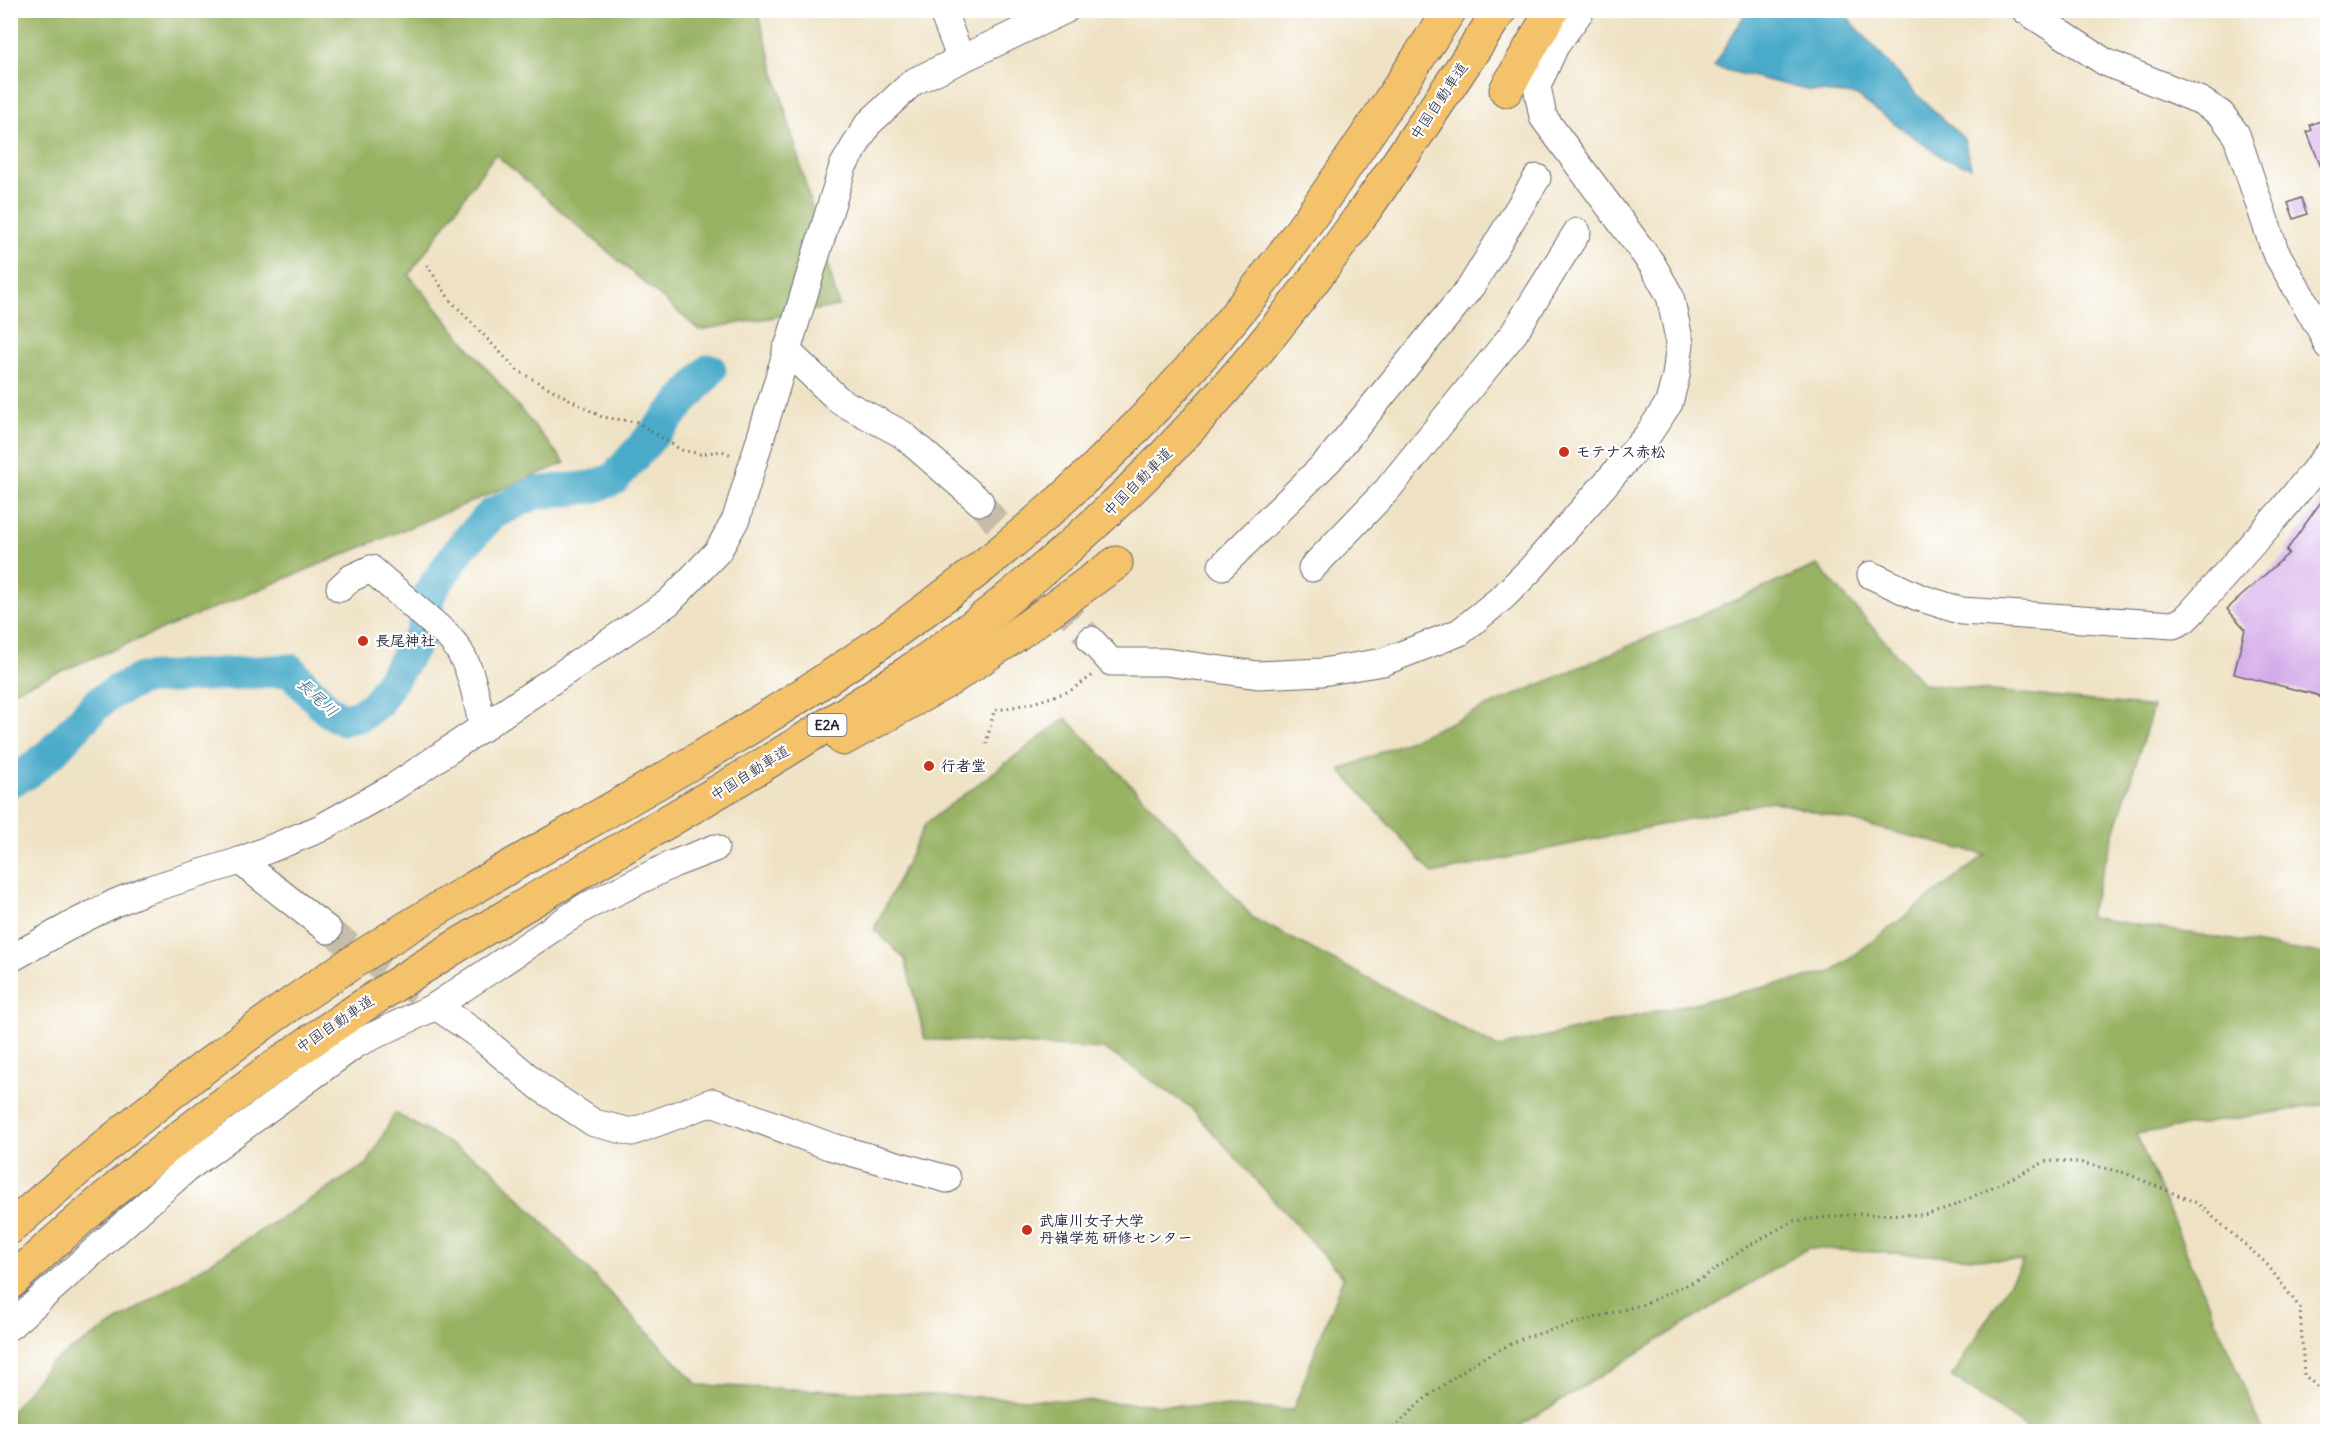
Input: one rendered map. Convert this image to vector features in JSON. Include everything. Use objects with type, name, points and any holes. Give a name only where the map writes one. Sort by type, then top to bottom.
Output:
[{"type":"highway","points":[[1401,83],[1443,10]]},
{"type":"highway","name":"E2A","points":[[10,1228],[147,1111],[296,1000],[436,910],[699,759],[774,712],[902,627],[1026,531],[1084,480],[1139,425],[1246,301],[1299,233],[1450,10]]},
{"type":"highway","name":"中国自動車道","points":[[10,1283],[103,1199],[244,1087],[297,1049],[457,946],[644,837],[860,705],[930,657],[1002,603],[1116,505],[1205,412],[1279,324],[1382,185],[1500,10]]},
{"type":"highway","points":[[1506,90],[1552,10]]},
{"type":"highway","points":[[644,837],[828,747],[949,680],[1116,563]]},
{"type":"street","points":[[942,10],[961,59]]},
{"type":"street","points":[[10,959],[75,923],[144,891],[240,861],[319,829],[394,787],[669,602],[718,551],[736,519],[843,166],[868,124],[913,82],[1065,10]]},
{"type":"street","points":[[1091,640],[1111,662],[1166,662],[1258,675],[1322,672],[1383,662],[1460,632],[1503,597],[1531,569],[1647,436],[1669,403],[1676,376],[1680,343],[1670,296],[1652,264],[1544,117],[1537,86],[1555,46],[1581,10]]},
{"type":"street","points":[[2025,10],[2105,62],[2202,101],[2221,114],[2236,134],[2275,250],[2328,346]]},
{"type":"street","points":[[1222,566],[1329,460],[1465,294],[1537,178]]},
{"type":"street","points":[[1312,568],[1387,490],[1514,333],[1577,232]]},
{"type":"street","points":[[786,350],[840,401],[902,434],[980,502]]},
{"type":"street","points":[[1871,575],[1918,597],[1962,611],[2173,625],[2184,620],[2193,611],[2328,454]]},
{"type":"street","points":[[340,588],[351,578],[371,569],[447,635],[469,666],[483,728]]},
{"type":"street","points":[[10,1326],[185,1170],[356,1044],[436,1006],[585,907],[673,864],[715,848]]},
{"type":"street","points":[[240,861],[328,930]]},
{"type":"street","points":[[436,1006],[477,1034],[541,1088],[594,1123],[632,1132],[712,1102],[829,1146],[947,1179]]},
{"type":"path","points":[[427,265],[450,300],[518,371],[602,417],[637,422],[681,450],[700,454],[722,451],[752,462]]},
{"type":"path","points":[[986,744],[994,711],[1036,702],[1070,690],[1111,662]]},
{"type":"path","points":[[1381,1431],[1384,1428],[1388,1431],[1423,1400],[1475,1362],[1523,1338],[1644,1304],[1694,1282],[1748,1246],[1793,1221],[1859,1214],[1924,1215],[1947,1209],[2047,1161],[2079,1161],[2125,1173],[2197,1203],[2266,1263],[2300,1308],[2304,1375],[2328,1396]]},
{"type":"green space","points":[[11,11],[758,11],[839,306],[699,330],[495,154],[409,275],[565,463],[11,692]]},
{"type":"green space","points":[[1817,565],[1923,684],[2153,707],[2088,917],[2327,955],[2327,1104],[2136,1134],[2263,1431],[2031,1431],[1952,1377],[2023,1261],[1808,1248],[1521,1425],[1517,1431],[11,1431],[11,1412],[49,1364],[367,1164],[395,1113],[489,1166],[698,1385],[1293,1410],[1343,1277],[1190,1107],[1105,1049],[925,1039],[905,959],[874,929],[926,823],[1066,718],[1185,841],[1253,918],[1498,1047],[1832,972],[1985,855],[1772,801],[1433,874],[1340,770]]},
{"type":"water","points":[[1747,11],[1842,11],[1914,92],[1964,139],[1971,167],[1945,159],[1855,95],[1811,91],[1713,67]]},
{"type":"building","points":[[2328,118],[2327,182],[2307,132],[2312,130],[2310,125]]},
{"type":"building","points":[[2301,198],[2307,214],[2294,219],[2288,203]]},
{"type":"building","points":[[2328,492],[2328,704],[2317,695],[2234,674],[2245,629],[2227,609],[2289,553],[2286,551]]},
{"type":"waterway","name":"長尾川","points":[[10,781],[27,773],[50,754],[98,703],[114,692],[141,679],[290,670],[327,710],[342,719],[360,716],[378,702],[423,631],[429,594],[461,547],[492,514],[535,493],[593,487],[614,479],[710,370]]},
{"type":"tunnel","points":[[980,502],[1091,640]]},
{"type":"tunnel","points":[[328,930],[436,1006]]},
{"type":"place","name":"モテナス赤松","points":[[1564,452]]},
{"type":"place","name":"長尾神社","points":[[363,641]]},
{"type":"place","name":"行者堂","points":[[929,766]]},
{"type":"place","name":"武庫川女子大学 丹嶺学苑 研修センター","points":[[1027,1230]]}]
